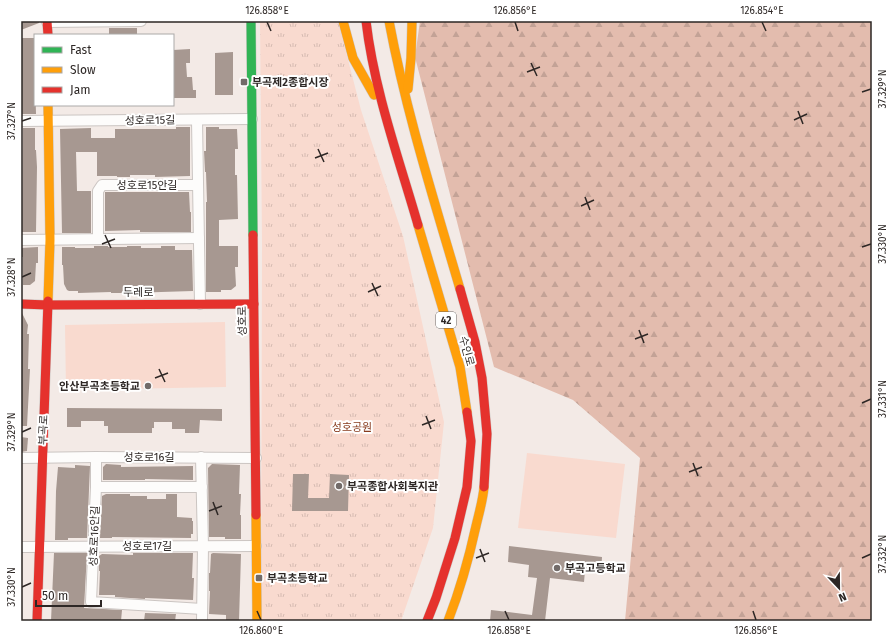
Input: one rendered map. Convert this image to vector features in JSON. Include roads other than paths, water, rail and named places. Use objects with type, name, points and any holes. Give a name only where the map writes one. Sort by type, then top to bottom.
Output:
[{"type":"main road","points":[[48,21],[48,34]]},
{"type":"main road","name":"성호로","points":[[251,21],[257,621]]},
{"type":"main road","points":[[343,21],[353,58],[386,116]]},
{"type":"main road","name":"수인로","points":[[366,21],[372,61],[386,116],[460,367],[470,441],[467,487],[457,530],[436,598],[427,621]]},
{"type":"main road","name":"수인로","points":[[390,21],[396,59],[407,104],[475,342],[482,378],[487,434],[483,496],[472,545],[456,600],[448,621]]},
{"type":"main road","points":[[407,104],[412,21]]},
{"type":"main road","name":"부곡로","points":[[37,621],[50,240],[48,106]]},
{"type":"main road","name":"두레로","points":[[21,304],[254,304]]},
{"type":"street","points":[[48,21],[141,21]]},
{"type":"street","name":"성호로15길","points":[[21,121],[252,119]]},
{"type":"street","points":[[197,120],[200,304]]},
{"type":"street","name":"성호로15안길","points":[[98,239],[98,191],[102,185],[198,185]]},
{"type":"street","points":[[21,240],[199,238]]},
{"type":"street","name":"성호로16안길","points":[[96,457],[91,602],[202,609]]},
{"type":"street","points":[[201,457],[203,546],[202,621]]},
{"type":"street","name":"성호로16길","points":[[21,458],[256,458]]},
{"type":"street","points":[[96,487],[202,487]]},
{"type":"street","name":"성호로17길","points":[[21,547],[256,546]]},
{"type":"place","name":"부곡제2종합시장","points":[[244,82]]},
{"type":"place","name":"안산부곡초등학교","points":[[148,386]]},
{"type":"place","name":"부곡종합사회복지관","points":[[339,486]]},
{"type":"place","name":"부곡고등학교","points":[[557,568]]},
{"type":"place","name":"부곡초등학교","points":[[259,578]]},
{"type":"park label","name":"성호공원","points":[[352,427]]}]
